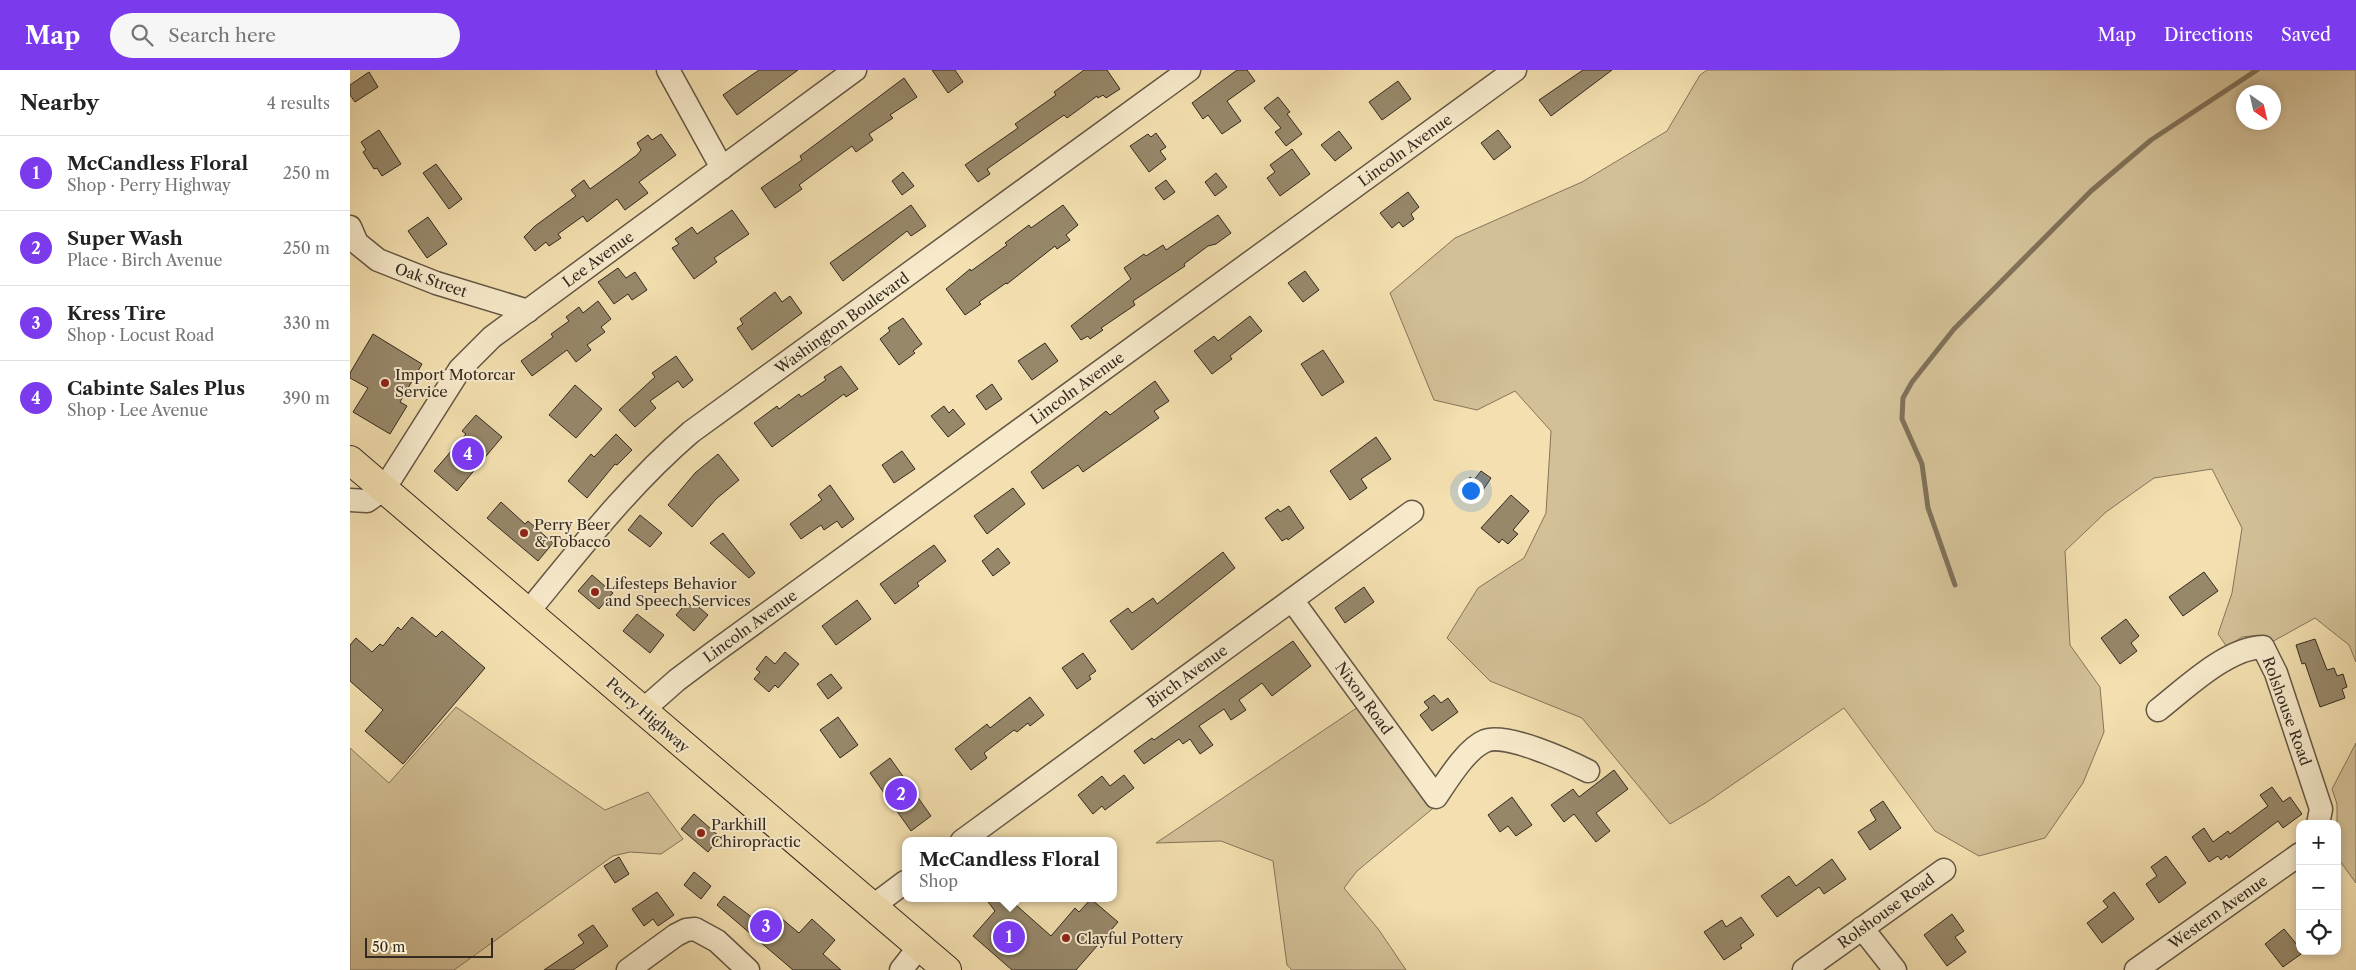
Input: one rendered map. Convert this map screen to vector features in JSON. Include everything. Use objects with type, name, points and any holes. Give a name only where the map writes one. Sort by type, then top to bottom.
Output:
[{"type":"main road","name":"Perry Highway","points":[[350,460],[947,970]]},
{"type":"street","points":[[668,70],[722,168]]},
{"type":"street","name":"Lee Avenue","points":[[384,489],[460,369],[492,337],[855,70]]},
{"type":"street","name":"Washington Boulevard","points":[[528,612],[620,502],[691,432],[1189,70]]},
{"type":"street","name":"Lincoln Avenue","points":[[643,710],[677,680],[713,653],[1515,70]]},
{"type":"street","name":"Oak Street","points":[[350,227],[357,244],[378,260],[436,283],[528,311]]},
{"type":"street","points":[[353,503],[372,498],[384,489]]},
{"type":"street","name":"Birch Avenue","points":[[967,837],[1412,512]]},
{"type":"street","name":"Nixon Road","points":[[1292,600],[1436,797],[1468,754],[1485,741],[1496,740],[1516,743],[1552,755],[1588,771]]},
{"type":"street","name":"Rolshouse Road","points":[[2158,710],[2233,655],[2252,647],[2263,647],[2276,673],[2320,816]]},
{"type":"street","name":"Western Avenue","points":[[2136,970],[2296,857]]},
{"type":"street","name":"Rolshouse Road","points":[[1804,970],[1944,870]]},
{"type":"street","points":[[873,906],[902,884]]},
{"type":"street","points":[[1862,928],[1895,970]]},
{"type":"street","points":[[628,970],[676,935],[686,930],[695,929],[717,941],[748,970]]},
{"type":"street","points":[[901,970],[919,947]]},
{"type":"shaded area","points":[[1707,70],[2356,70],[2356,662],[2349,645],[2315,618],[2270,643],[2259,635],[2242,637],[2227,647],[2218,634],[2232,593],[2242,528],[2212,469],[2154,478],[2106,512],[2065,551],[2070,645],[2100,687],[2104,732],[2083,783],[2045,838],[1979,856],[1935,831],[1844,708],[1707,802],[1670,824],[1582,718],[1490,681],[1447,638],[1478,588],[1524,558],[1546,513],[1551,431],[1515,391],[1477,410],[1434,400],[1390,293],[1455,238],[1582,182],[1667,131],[1700,75]]},
{"type":"shaded area","points":[[1376,695],[1448,796],[1357,871],[1344,888],[1379,930],[1406,970],[1292,970],[1287,965],[1273,861],[1221,841],[1156,843]]},
{"type":"shaded area","points":[[456,707],[605,810],[648,792],[683,839],[661,854],[630,852],[613,856],[454,970],[350,970],[350,748],[389,783]]},
{"type":"shaded area","points":[[2356,743],[2356,883],[2341,862],[2341,820],[2337,820],[2337,804],[2332,789]]},
{"type":"building","points":[[759,70],[798,70],[737,115],[723,95]]},
{"type":"building","points":[[932,70],[955,70],[963,82],[948,93]]},
{"type":"building","points":[[1084,70],[1107,70],[1120,89],[1106,98],[1103,95],[1098,98],[1097,96],[1067,118],[1064,115],[987,169],[990,174],[978,182],[965,165],[1018,128],[1015,124],[1056,95],[1054,92]]},
{"type":"building","points":[[1237,70],[1247,70],[1255,81],[1227,101],[1241,121],[1222,134],[1208,115],[1203,119],[1192,103]]},
{"type":"building","points":[[1583,70],[1612,70],[1551,116],[1539,100]]},
{"type":"building","points":[[369,72],[378,87],[355,102],[350,95],[350,85]]},
{"type":"building","points":[[904,78],[917,97],[890,115],[893,118],[869,134],[873,140],[856,152],[852,146],[799,185],[802,189],[775,208],[761,188],[802,160],[800,156]]},
{"type":"building","points":[[1398,81],[1411,99],[1382,120],[1369,102]]},
{"type":"building","points":[[1278,97],[1290,112],[1287,114],[1302,134],[1286,146],[1275,132],[1281,128],[1264,108]]},
{"type":"building","points":[[379,130],[401,164],[382,176],[377,168],[374,169],[363,152],[366,150],[361,142]]},
{"type":"building","points":[[1498,130],[1511,147],[1494,160],[1481,143]]},
{"type":"building","points":[[1339,131],[1352,148],[1335,161],[1321,145]]},
{"type":"building","points":[[1156,133],[1166,147],[1160,151],[1166,159],[1149,172],[1130,146],[1148,134],[1151,137]]},
{"type":"building","points":[[661,134],[676,155],[639,182],[648,193],[625,210],[617,199],[587,222],[583,216],[558,234],[561,238],[549,246],[546,242],[535,251],[524,237],[535,226],[576,196],[571,190],[584,180],[590,189],[637,155],[641,150],[637,143],[648,135],[652,140]]},
{"type":"building","points":[[1292,149],[1310,174],[1280,196],[1267,178],[1275,172],[1270,165]]},
{"type":"building","points":[[436,164],[462,199],[449,209],[423,173]]},
{"type":"building","points":[[903,172],[914,186],[902,195],[892,181]]},
{"type":"building","points":[[1216,173],[1227,187],[1215,196],[1205,182]]},
{"type":"building","points":[[1166,180],[1175,192],[1164,200],[1155,188]]},
{"type":"building","points":[[1408,192],[1419,207],[1411,214],[1414,219],[1403,227],[1399,222],[1392,228],[1380,213]]},
{"type":"building","points":[[911,205],[926,226],[911,236],[907,231],[843,281],[830,263]]},
{"type":"building","points":[[1063,205],[1078,225],[1066,235],[1070,240],[1057,249],[1055,246],[1007,284],[979,302],[981,304],[965,315],[946,289],[970,269],[971,271],[1007,245],[1005,243],[1029,225],[1031,228]]},
{"type":"building","points":[[732,210],[749,234],[714,258],[717,262],[694,279],[672,248],[679,244],[675,239],[692,227],[697,234]]},
{"type":"building","points":[[1218,215],[1231,233],[1216,244],[1208,246],[1184,264],[1185,266],[1133,301],[1135,305],[1101,328],[1103,330],[1090,339],[1088,336],[1081,340],[1071,326],[1131,279],[1124,268],[1144,254],[1146,256],[1163,245],[1166,250]]},
{"type":"building","points":[[428,217],[447,244],[427,258],[408,231]]},
{"type":"building","points":[[618,268],[626,278],[635,272],[647,290],[632,300],[628,294],[614,304],[598,282]]},
{"type":"building","points":[[1305,271],[1319,290],[1303,302],[1288,283]]},
{"type":"building","points":[[775,292],[782,302],[790,296],[802,313],[752,350],[737,328],[743,324],[740,319]]},
{"type":"building","points":[[598,301],[611,319],[601,327],[605,332],[587,345],[591,350],[576,362],[567,350],[532,376],[521,361],[553,337],[551,334],[569,321],[566,317],[579,307],[583,313]]},
{"type":"building","points":[[1250,316],[1262,331],[1230,356],[1232,359],[1212,374],[1194,351],[1214,336],[1218,341]]},
{"type":"building","points":[[903,318],[922,344],[913,351],[915,353],[899,365],[880,339],[890,331],[888,328]]},
{"type":"building","name":"Import Motorcar Service","points":[[373,334],[422,364],[400,402],[407,406],[390,434],[353,412],[368,388],[350,378],[350,373]]},
{"type":"building","points":[[1045,343],[1058,361],[1032,380],[1018,361]]},
{"type":"building","points":[[1323,350],[1344,382],[1322,396],[1301,364]]},
{"type":"building","points":[[676,356],[693,380],[683,388],[678,381],[650,401],[656,408],[635,427],[619,410],[655,377],[652,373]]},
{"type":"building","points":[[841,366],[858,389],[846,397],[844,394],[772,447],[754,423],[777,406],[779,409],[799,394],[801,397],[826,380],[824,377]]},
{"type":"building","points":[[1155,381],[1169,401],[1154,411],[1159,418],[1083,472],[1078,465],[1043,489],[1031,472],[1106,411],[1110,415]]},
{"type":"building","points":[[992,384],[1002,399],[986,410],[976,396]]},
{"type":"building","points":[[575,385],[602,409],[576,438],[549,415]]},
{"type":"building","points":[[944,406],[949,413],[953,409],[965,424],[948,437],[931,416]]},
{"type":"building","points":[[476,415],[502,437],[457,491],[434,471],[466,434],[462,431]]},
{"type":"building","points":[[616,434],[632,450],[617,465],[615,464],[587,498],[568,481],[591,454],[594,457]]},
{"type":"building","points":[[1376,437],[1391,459],[1361,479],[1367,488],[1350,500],[1330,471]]},
{"type":"building","points":[[902,451],[915,469],[894,483],[882,465]]},
{"type":"building","points":[[718,454],[739,480],[716,499],[692,527],[668,505],[695,473]]},
{"type":"building","points":[[1481,471],[1491,478],[1475,502],[1460,492],[1470,477],[1474,480]]},
{"type":"building","points":[[830,485],[854,519],[842,528],[837,521],[824,530],[821,525],[801,539],[790,524],[822,500],[818,495]]},
{"type":"building","points":[[1013,488],[1025,504],[987,534],[974,516]]},
{"type":"building","points":[[1511,495],[1529,511],[1513,530],[1518,534],[1508,544],[1502,539],[1499,543],[1481,528]]},
{"type":"building","name":"Perry Beer & Tobacco","points":[[501,502],[525,524],[528,521],[553,543],[538,561],[487,518]]},
{"type":"building","points":[[1289,506],[1304,528],[1288,540],[1287,538],[1282,541],[1265,518],[1278,509],[1280,512]]},
{"type":"building","points":[[640,515],[662,533],[650,547],[628,530]]},
{"type":"building","points":[[723,533],[755,573],[749,578],[710,543]]},
{"type":"building","points":[[934,545],[946,561],[917,583],[919,586],[895,604],[880,584]]},
{"type":"building","points":[[998,548],[1010,563],[993,576],[982,561]]},
{"type":"building","points":[[1223,552],[1235,568],[1132,650],[1110,621],[1128,608],[1132,613],[1153,598],[1157,604]]},
{"type":"building","points":[[2204,572],[2218,591],[2183,616],[2169,597]]},
{"type":"building","name":"Lifesteps Behavior and Speech Services","points":[[592,575],[613,593],[599,609],[578,591]]},
{"type":"building","points":[[1364,587],[1374,602],[1345,623],[1335,608]]},
{"type":"building","points":[[857,600],[871,619],[836,645],[822,626]]},
{"type":"building","points":[[687,602],[691,606],[694,603],[708,615],[694,631],[676,615]]},
{"type":"building","points":[[637,614],[664,635],[650,653],[623,631]]},
{"type":"building","points":[[412,617],[436,637],[442,631],[485,668],[403,764],[365,731],[383,710],[350,681],[350,645],[356,638],[372,652],[380,644],[383,646],[398,627],[401,630]]},
{"type":"building","points":[[2126,619],[2139,636],[2131,643],[2137,651],[2120,664],[2101,638]]},
{"type":"building","points":[[2315,639],[2327,670],[2334,668],[2337,676],[2343,674],[2347,687],[2342,689],[2345,698],[2320,707],[2305,663],[2302,664],[2296,645]]},
{"type":"building","points":[[1293,641],[1311,666],[1272,696],[1262,683],[1239,700],[1246,710],[1231,720],[1224,709],[1199,726],[1213,745],[1200,754],[1190,739],[1183,744],[1179,739],[1144,764],[1134,751],[1152,738],[1154,740]]},
{"type":"building","points":[[785,652],[799,664],[778,688],[775,685],[769,692],[754,679],[760,672],[756,669],[766,656],[775,664]]},
{"type":"building","points":[[1083,653],[1096,671],[1089,676],[1091,679],[1077,689],[1062,668]]},
{"type":"building","points":[[831,674],[842,688],[828,699],[817,684]]},
{"type":"building","points":[[1434,695],[1441,703],[1448,698],[1458,712],[1432,731],[1420,715],[1429,708],[1424,702]]},
{"type":"building","points":[[1030,697],[1044,715],[1030,726],[1028,723],[1017,732],[1014,730],[984,753],[987,758],[971,770],[955,749],[987,724],[990,728]]},
{"type":"building","points":[[838,717],[858,745],[840,758],[820,730]]},
{"type":"building","points":[[890,758],[931,816],[911,831],[870,773]]},
{"type":"building","points":[[1614,770],[1628,789],[1596,813],[1610,831],[1596,842],[1574,814],[1564,822],[1551,805],[1573,789],[1579,797]]},
{"type":"building","points":[[1124,775],[1134,788],[1105,810],[1102,806],[1093,814],[1078,795],[1102,776],[1110,786]]},
{"type":"building","points":[[2272,787],[2283,802],[2290,797],[2302,814],[2283,828],[2278,821],[2229,858],[2227,855],[2221,860],[2218,856],[2209,862],[2192,837],[2204,828],[2213,842],[2228,831],[2230,834],[2268,806],[2260,795]]},
{"type":"building","points":[[1512,797],[1532,825],[1516,836],[1508,826],[1500,832],[1488,815]]},
{"type":"building","points":[[1883,801],[1901,828],[1870,850],[1858,832],[1876,820],[1870,810]]},
{"type":"building","name":"Parkhill Chiropractic","points":[[694,814],[720,837],[708,852],[681,829]]},
{"type":"building","points":[[2166,856],[2186,883],[2159,903],[2146,884],[2157,876],[2151,867]]},
{"type":"building","points":[[619,857],[629,874],[615,883],[604,866]]},
{"type":"building","points":[[1832,859],[1846,879],[1824,894],[1819,887],[1777,917],[1761,896],[1789,876],[1796,886]]},
{"type":"building","points":[[694,872],[711,886],[701,899],[684,885]]},
{"type":"building","points":[[657,892],[674,915],[658,926],[653,919],[644,926],[632,909]]},
{"type":"building","points":[[2114,892],[2134,919],[2102,943],[2087,923],[2108,907],[2103,901]]},
{"type":"building","points":[[724,896],[758,922],[769,908],[799,933],[812,919],[835,940],[823,954],[841,970],[793,970],[717,905]]},
{"type":"building","points":[[988,902],[1013,902],[1051,936],[1075,908],[1079,912],[1088,902],[1095,902],[1118,922],[1076,970],[1012,970],[973,936],[995,911]]},
{"type":"building","points":[[1952,914],[1964,931],[1955,937],[1966,952],[1947,966],[1924,935]]},
{"type":"building","points":[[1741,917],[1754,935],[1740,945],[1742,948],[1724,960],[1704,932],[1722,920],[1726,927]]},
{"type":"building","points":[[593,925],[608,946],[573,970],[544,970],[584,943],[578,935]]},
{"type":"building","points":[[2284,929],[2296,944],[2296,955],[2300,955],[2283,967],[2265,944]]},
{"type":"waterway","points":[[1955,585],[1928,508],[1922,464],[1902,419],[1903,398],[1912,382],[1954,329],[2091,191],[2151,140],[2257,70]]},
{"type":"place","name":"Import Motorcar Service","points":[[385,383]]},
{"type":"place","name":"Cabinte Sales Plus","points":[[468,454]]},
{"type":"place","name":"Perry Beer & Tobacco","points":[[524,533]]},
{"type":"place","name":"Lifesteps Behavior and Speech Services","points":[[595,592]]},
{"type":"place","name":"Super Wash","points":[[901,794]]},
{"type":"place","name":"Parkhill Chiropractic","points":[[701,833]]},
{"type":"place","name":"Kress Tire","points":[[766,926]]},
{"type":"place","name":"McCandless Floral","points":[[1009,937]]},
{"type":"place","name":"Clayful Pottery","points":[[1066,938]]}]
